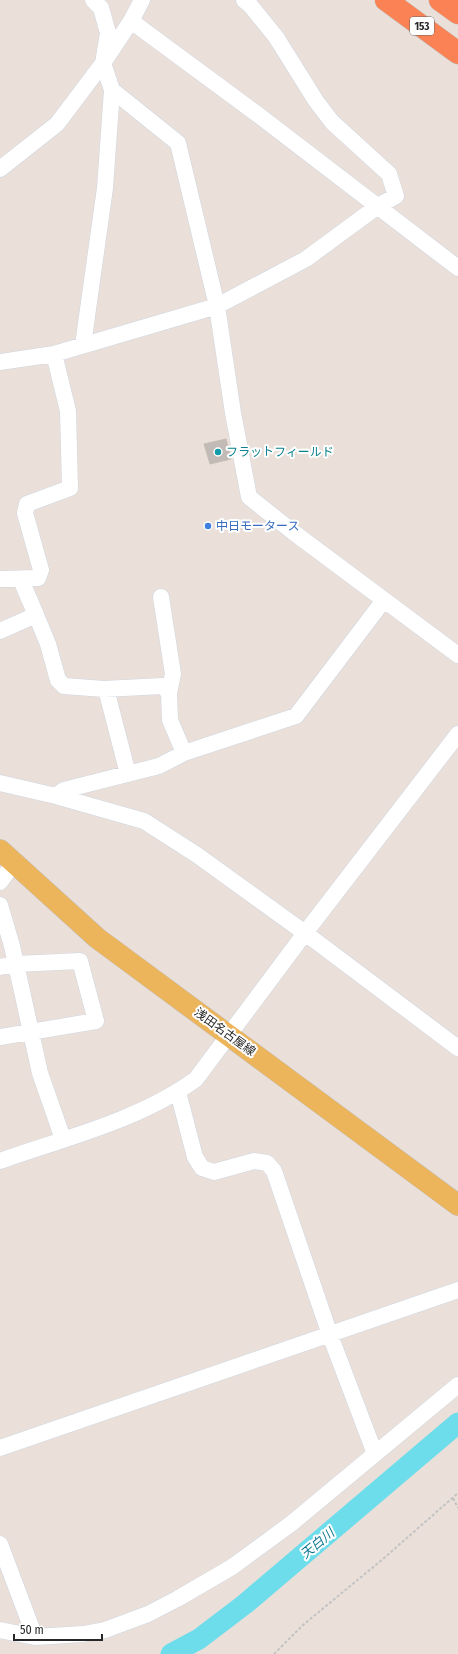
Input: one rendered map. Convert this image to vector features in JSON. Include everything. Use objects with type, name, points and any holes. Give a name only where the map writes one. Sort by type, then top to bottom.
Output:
[{"type":"highway","name":"153","points":[[386,0],[458,53]]},
{"type":"highway","name":"153","points":[[440,0],[458,13]]},
{"type":"main road","name":"浅田名古屋線","points":[[7,857],[97,938],[458,1205]]},
{"type":"street","points":[[83,345],[105,188],[112,90],[103,63],[108,33],[101,8],[93,0]]},
{"type":"street","points":[[0,169],[57,124],[103,63],[131,21],[142,0]]},
{"type":"street","points":[[0,362],[54,354],[217,306],[306,259],[378,206],[396,196],[389,174],[332,122],[316,102],[276,37],[250,5],[244,0]]},
{"type":"street","points":[[131,21],[257,114],[458,268]]},
{"type":"street","points":[[112,90],[178,143],[217,306],[233,413],[249,497],[293,532],[458,655]]},
{"type":"street","points":[[0,580],[38,578],[41,570],[25,512],[27,504],[70,488],[68,411],[54,354]]},
{"type":"street","points":[[21,580],[48,644],[58,680],[64,686],[106,689],[163,686],[169,693]]},
{"type":"street","points":[[161,597],[173,674],[169,693],[170,720],[184,754]]},
{"type":"street","points":[[56,796],[64,790],[159,766],[184,754],[296,716],[384,600]]},
{"type":"street","points":[[0,631],[36,615]]},
{"type":"street","points":[[106,689],[128,774]]},
{"type":"street","points":[[0,1161],[113,1123],[178,1092],[196,1080],[305,933],[458,734]]},
{"type":"street","points":[[0,784],[56,796],[144,821],[197,855],[305,933],[458,1048]]},
{"type":"street","points":[[0,882],[7,857]]},
{"type":"street","points":[[0,905],[16,964],[40,1073],[63,1139]]},
{"type":"street","points":[[0,967],[16,964],[80,961],[96,1022],[0,1037]]},
{"type":"street","points":[[178,1092],[195,1157],[202,1168],[214,1172],[254,1161],[267,1163],[274,1171],[330,1335],[375,1454]]},
{"type":"street","points":[[0,1448],[458,1290]]},
{"type":"street","points":[[0,1630],[35,1637],[83,1634],[105,1630],[148,1614],[178,1599],[232,1568],[292,1523],[458,1385]]},
{"type":"street","points":[[0,1544],[35,1637]]},
{"type":"path","points":[[274,1654],[303,1625],[458,1493]]},
{"type":"path","points":[[453,1498],[458,1508]]},
{"type":"building","name":"フラットフィールド","points":[[226,439],[231,459],[210,464],[204,444]]},
{"type":"waterway","name":"天白川","points":[[171,1654],[199,1639],[245,1604],[458,1423]]},
{"type":"place","name":"フラットフィールド","points":[[218,452]]},
{"type":"place","name":"中日モータース","points":[[208,526]]}]
